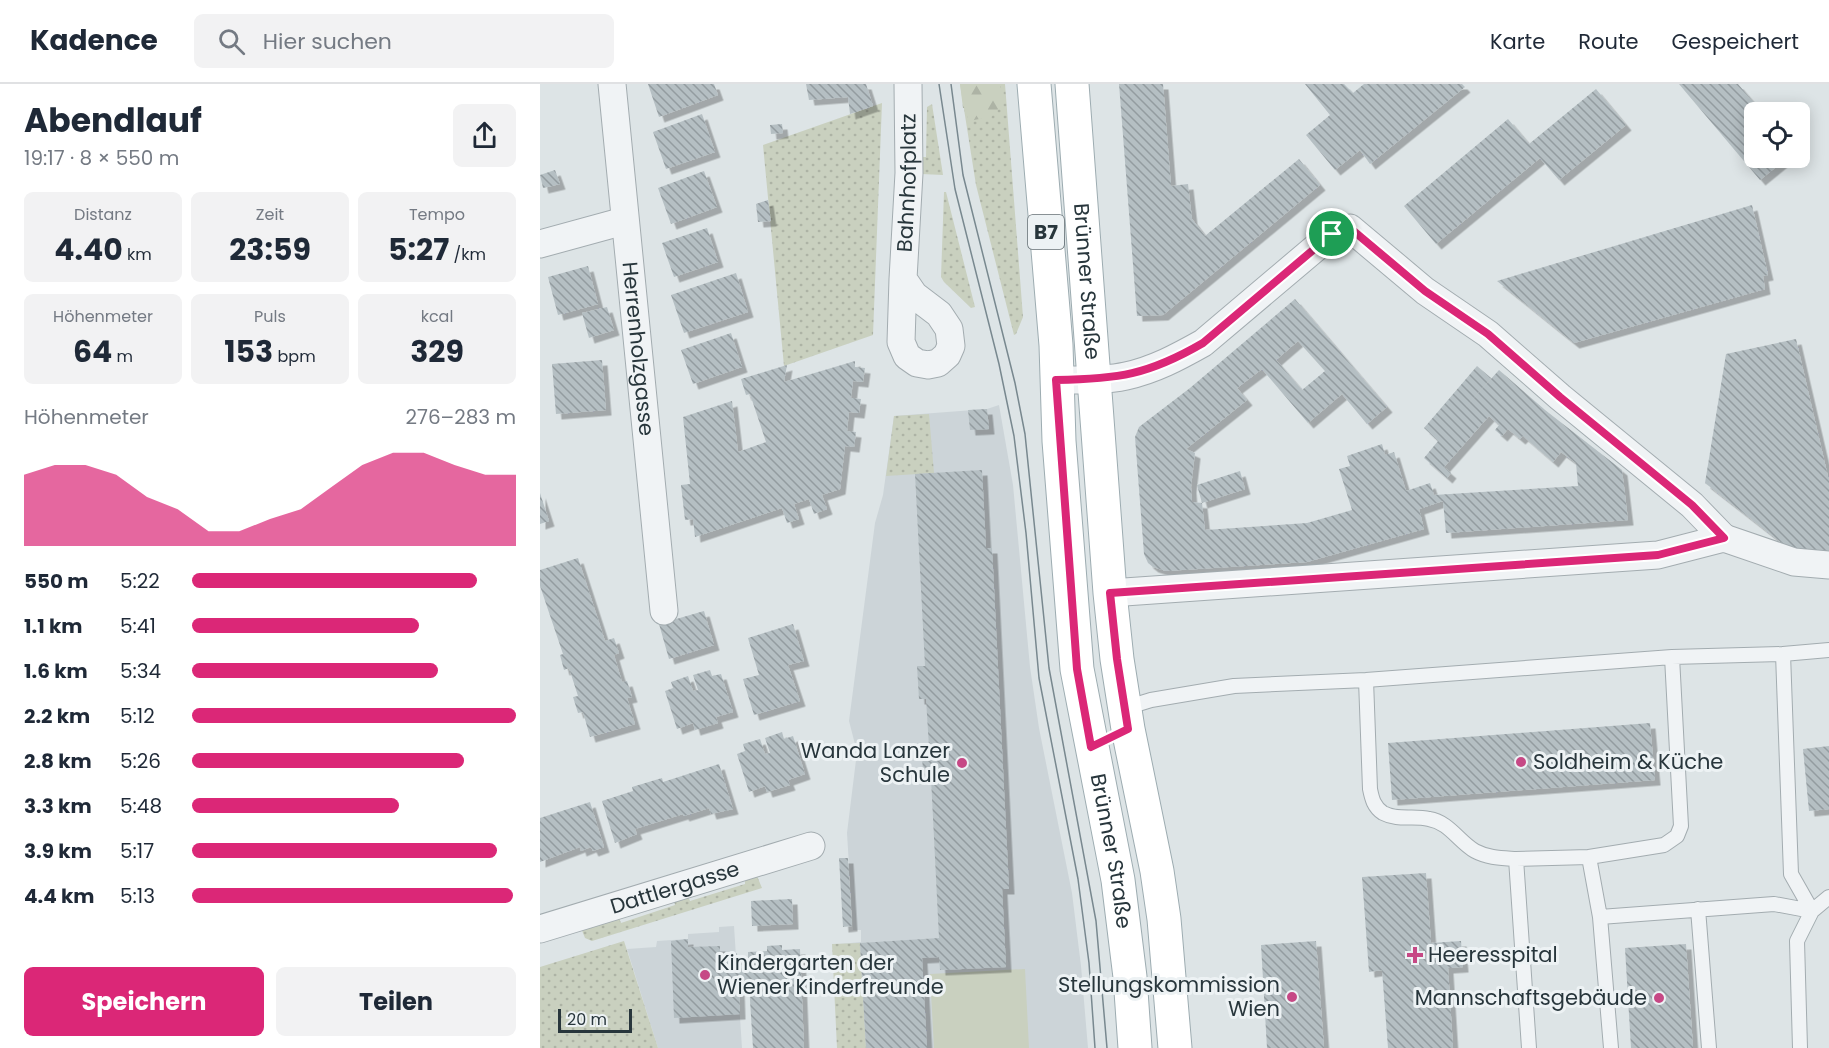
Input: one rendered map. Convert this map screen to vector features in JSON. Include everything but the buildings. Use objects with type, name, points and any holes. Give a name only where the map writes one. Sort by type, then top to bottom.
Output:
[{"type":"main road","name":"Brünner Straße","points":[[1034,84],[1056,345],[1056,380],[1077,669],[1113,731],[1157,871],[1164,919],[1174,1048]]},
{"type":"main road","name":"Brünner Straße","points":[[1072,84],[1110,593],[1117,659],[1113,731],[1119,880],[1135,1048]]},
{"type":"street","name":"Herrenholzgasse","points":[[612,84],[664,611]]},
{"type":"street","name":"Bahnhofplatz","points":[[903,279],[909,173],[908,84]]},
{"type":"street","points":[[540,244],[624,221]]},
{"type":"street","points":[[1056,380],[1124,376],[1159,366],[1192,349],[1203,343],[1332,234],[1350,228],[1425,291],[1488,334],[1560,397],[1692,505],[1724,538],[1794,562],[1829,565]]},
{"type":"street","points":[[1110,593],[1658,555],[1724,538]]},
{"type":"street","name":"Dattlergasse","points":[[540,929],[811,846]]},
{"type":"lane","points":[[1113,731],[1150,700],[1234,686],[1366,680],[1672,657],[1783,654],[1829,650]]},
{"type":"lane","points":[[1783,654],[1791,874],[1812,911]]},
{"type":"lane","points":[[1366,680],[1370,789],[1373,803],[1380,811],[1393,817],[1431,819],[1453,831],[1473,850],[1488,857],[1516,859],[1589,857],[1664,845],[1677,836],[1682,826],[1672,657]]},
{"type":"lane","points":[[1589,857],[1600,917],[1611,1048]]},
{"type":"lane","points":[[1516,859],[1529,1048]]},
{"type":"lane","points":[[1800,1048],[1797,941],[1812,911],[1829,897]]},
{"type":"lane","points":[[1600,917],[1774,904],[1812,911]]},
{"type":"lane","points":[[1698,909],[1709,1048]]},
{"type":"shaded area","points":[[999,405],[1013,485],[1030,667],[1039,728],[1072,893],[1088,1048],[845,1048],[840,944],[861,942],[861,930],[853,930],[847,833],[857,752],[849,721],[875,523],[883,495],[894,416],[987,409]]},
{"type":"shaded area","points":[[734,926],[742,1048],[658,1048],[627,949],[656,947],[657,941],[688,939],[688,934],[719,932],[719,927]]},
{"type":"green space","points":[[960,84],[1005,84],[1023,317],[1014,335],[976,185]]},
{"type":"green space","points":[[960,84],[1000,84],[1002,105],[991,117],[968,121],[967,108],[963,108]]},
{"type":"green space","points":[[882,103],[873,335],[784,366],[763,145]]},
{"type":"green space","points":[[932,104],[943,175],[921,174],[922,157],[926,157],[927,107]]},
{"type":"green space","points":[[944,192],[946,192],[975,307],[971,308],[941,277]]},
{"type":"green space","points":[[929,414],[934,473],[886,476],[894,416]]},
{"type":"green space","points":[[757,876],[762,888],[592,941],[585,938],[581,928],[619,918],[621,923],[675,905],[674,901],[688,896],[690,901],[745,884],[745,880]]},
{"type":"green space","points":[[624,941],[658,1048],[540,1048],[540,967]]},
{"type":"green space","points":[[860,943],[866,1048],[837,1048],[832,944]]},
{"type":"green space","points":[[1025,969],[1029,1048],[934,1048],[930,974]]},
{"type":"tram line","points":[[939,84],[955,189],[999,364],[1014,436],[1026,533],[1039,678],[1078,879],[1089,963],[1095,1048]]},
{"type":"tram line","points":[[951,84],[963,175],[1015,383],[1025,434],[1049,668],[1096,921],[1107,1048]]},
{"type":"place","name":"Soldheim & Küche","points":[[1521,762]]},
{"type":"place","name":"Wanda Lanzer Schule","points":[[962,763]]},
{"type":"place","name":"Heeresspital","points":[[1415,955]]},
{"type":"place","name":"Kindergarten der Wiener Kinderfreunde","points":[[705,975]]},
{"type":"place","name":"Stellungskommission Wien","points":[[1292,997]]},
{"type":"place","name":"Mannschaftsgebäude","points":[[1659,998]]},
{"type":"route","points":[[1350,228],[1425,291],[1488,334],[1560,397],[1692,505],[1724,538],[1658,555],[1110,593],[1128,729],[1091,747],[1077,669],[1056,380],[1124,376],[1159,366],[1182,355],[1203,343],[1332,234],[1350,228]]}]
